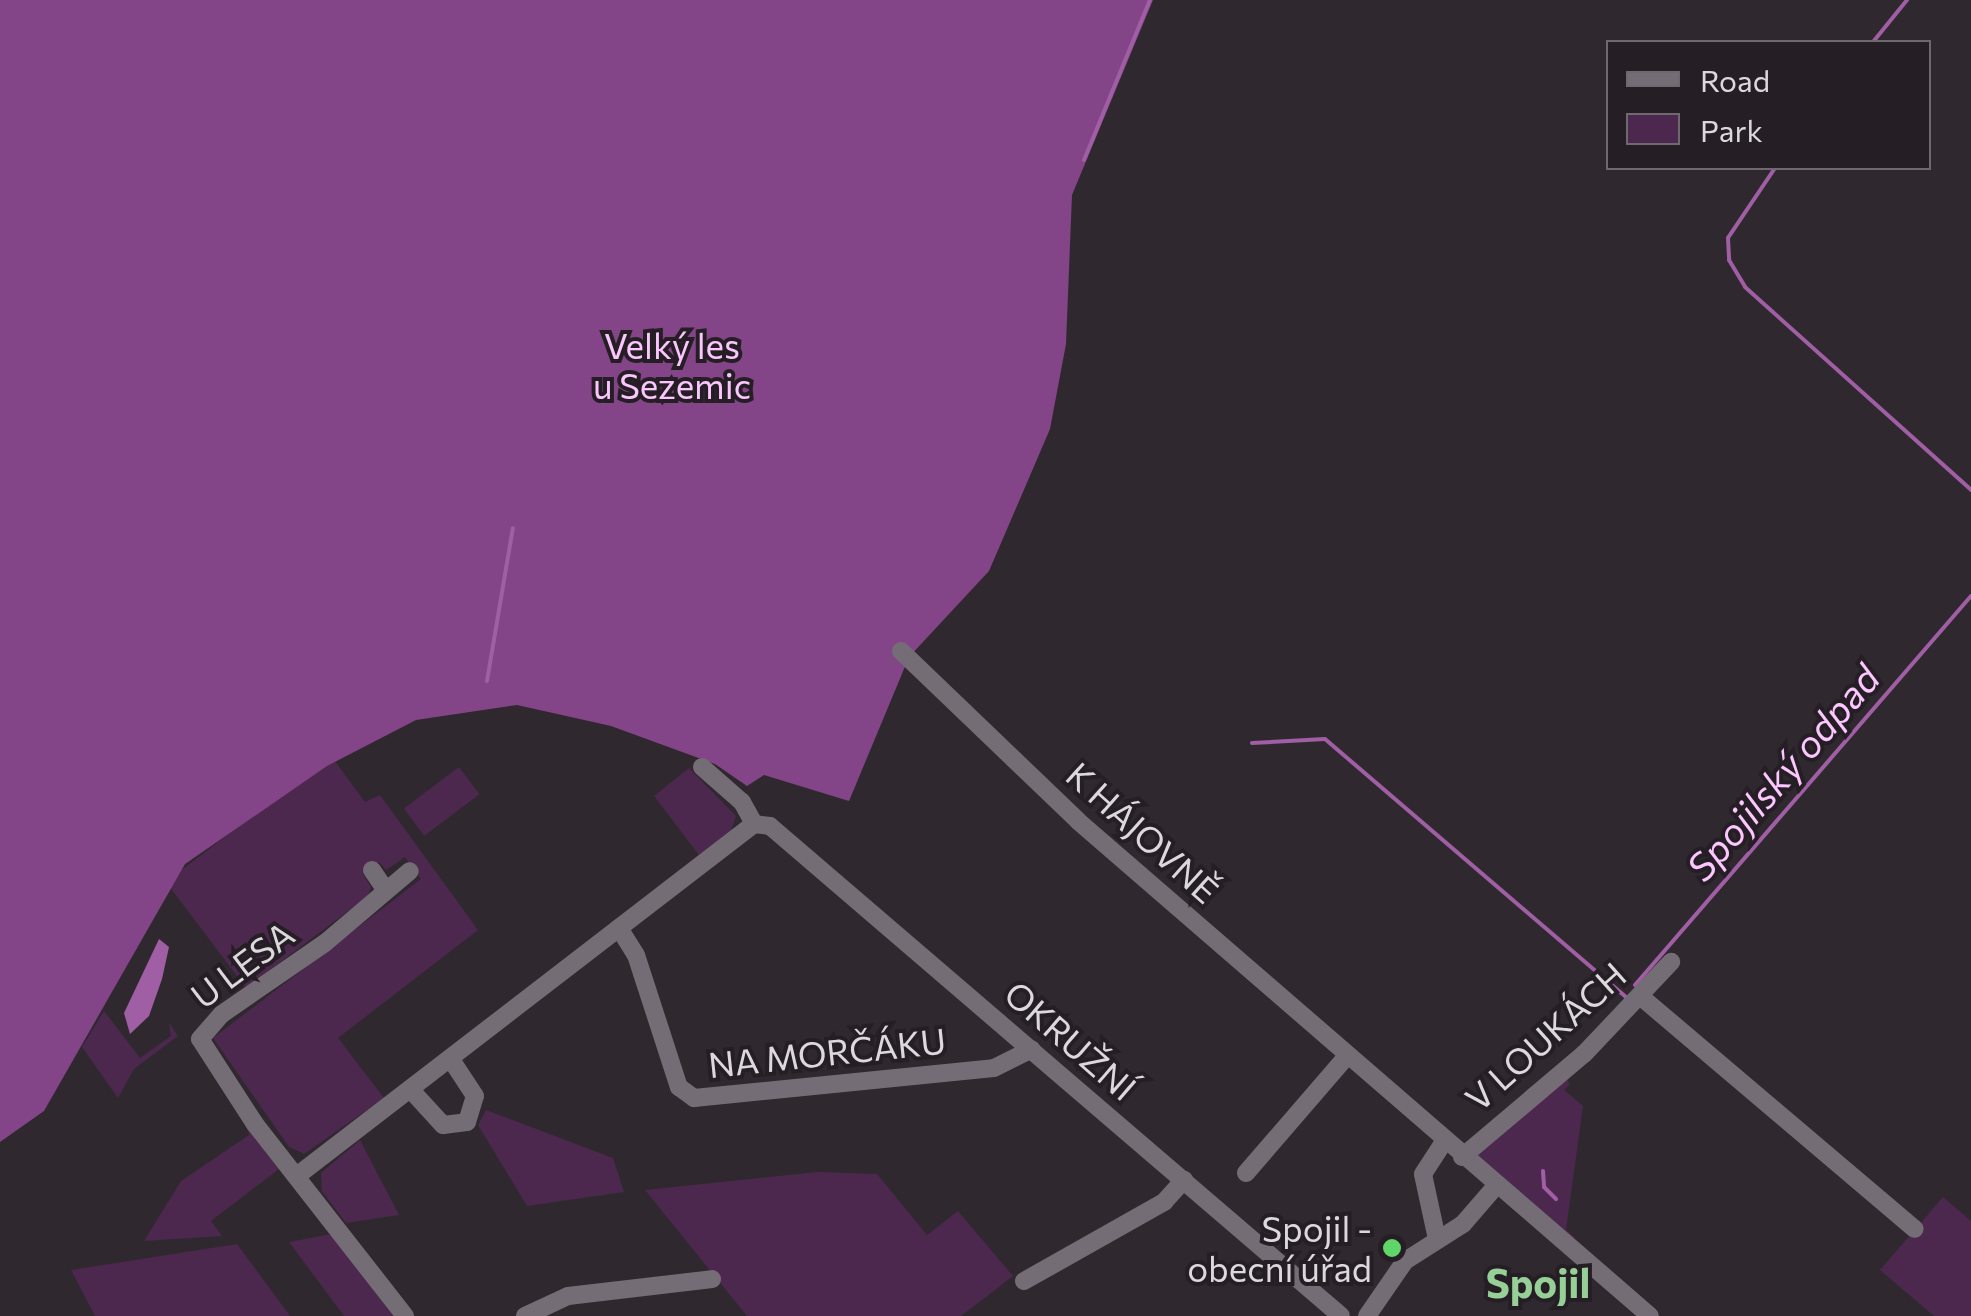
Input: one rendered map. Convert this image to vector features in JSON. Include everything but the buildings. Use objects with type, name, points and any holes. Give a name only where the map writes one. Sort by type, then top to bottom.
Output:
[{"type":"street","name":"K HÁJOVNĚ","points":[[901,651],[1078,821],[1495,1187],[1650,1316]]},
{"type":"street","name":"OKRUŽNÍ","points":[[702,767],[742,802],[754,824],[770,826],[1341,1316]]},
{"type":"street","points":[[405,1316],[298,1175],[754,824]]},
{"type":"street","points":[[372,870],[385,889]]},
{"type":"street","name":"U LESA","points":[[298,1175],[256,1124],[200,1036],[371,908],[385,889],[410,871]]},
{"type":"street","name":"NA MORČÁKU","points":[[619,928],[636,955],[679,1087],[694,1098],[994,1068],[1032,1050]]},
{"type":"street","name":"V LOUKÁCH","points":[[1462,1158],[1584,1054],[1672,962]]},
{"type":"street","points":[[1640,996],[1915,1229]]},
{"type":"street","points":[[1246,1173],[1347,1056]]},
{"type":"street","points":[[410,1089],[443,1125],[468,1122],[476,1100],[450,1058]]},
{"type":"street","points":[[1437,1239],[1423,1174],[1444,1142]]},
{"type":"street","points":[[1024,1281],[1164,1202],[1184,1180]]},
{"type":"street","points":[[1367,1316],[1400,1267],[1463,1224],[1495,1187]]},
{"type":"street","points":[[525,1316],[568,1296],[712,1279]]},
{"type":"green space","name":"Velký les u Sezemic","points":[[0,0],[1153,0],[1072,195],[1066,344],[1050,429],[989,571],[909,657],[849,801],[764,775],[747,786],[715,764],[611,726],[517,705],[416,720],[327,766],[185,864],[44,1111],[0,1142]]},
{"type":"green space","points":[[331,756],[365,802],[380,795],[478,930],[338,1038],[384,1098],[304,1154],[289,1147],[213,1038],[421,879],[405,857],[386,870],[379,862],[363,874],[371,887],[368,896],[246,988],[166,882]]},
{"type":"green space","points":[[459,767],[479,794],[424,836],[404,809]]},
{"type":"green space","points":[[689,768],[736,816],[731,831],[699,855],[654,796]]},
{"type":"green space","points":[[104,1011],[140,1058],[171,1036],[169,1023],[178,1036],[134,1069],[118,1098],[82,1047]]},
{"type":"green space","points":[[1566,1078],[1570,1084],[1564,1090],[1583,1106],[1566,1230],[1575,1238],[1570,1242],[1479,1166],[1476,1150]]},
{"type":"green space","points":[[486,1110],[613,1158],[624,1192],[527,1206],[478,1125]]},
{"type":"green space","points":[[248,1128],[279,1169],[211,1221],[222,1236],[144,1241],[181,1181],[249,1135]]},
{"type":"green space","points":[[360,1140],[399,1215],[346,1223],[322,1191],[321,1173]]},
{"type":"green space","points":[[817,1172],[877,1174],[927,1235],[958,1211],[1013,1276],[961,1316],[747,1316],[645,1190]]},
{"type":"green space","points":[[1943,1197],[1971,1221],[1971,1316],[1934,1316],[1880,1270]]},
{"type":"green space","points":[[332,1234],[393,1316],[344,1316],[289,1242]]},
{"type":"green space","points":[[237,1244],[290,1316],[95,1316],[71,1270]]},
{"type":"shaded area","points":[[159,939],[169,947],[162,979],[149,1016],[130,1034],[124,1013]]},
{"type":"waterway","points":[[1084,160],[1150,0]]},
{"type":"waterway","name":"Spojilský odpad","points":[[1875,40],[1907,0]]},
{"type":"waterway","name":"Spojilský odpad","points":[[1774,170],[1728,238],[1729,260],[1745,287],[1971,490]]},
{"type":"waterway","points":[[487,681],[513,528]]},
{"type":"waterway","name":"Spojilský odpad","points":[[1635,985],[1971,596]]},
{"type":"waterway","points":[[1252,743],[1325,739],[1626,997]]},
{"type":"waterway","points":[[1543,1171],[1544,1187],[1556,1199]]},
{"type":"place","name":"Spojil - obecní úřad","points":[[1392,1248]]},
{"type":"district","name":"Spojil","points":[[1538,1282]]}]
